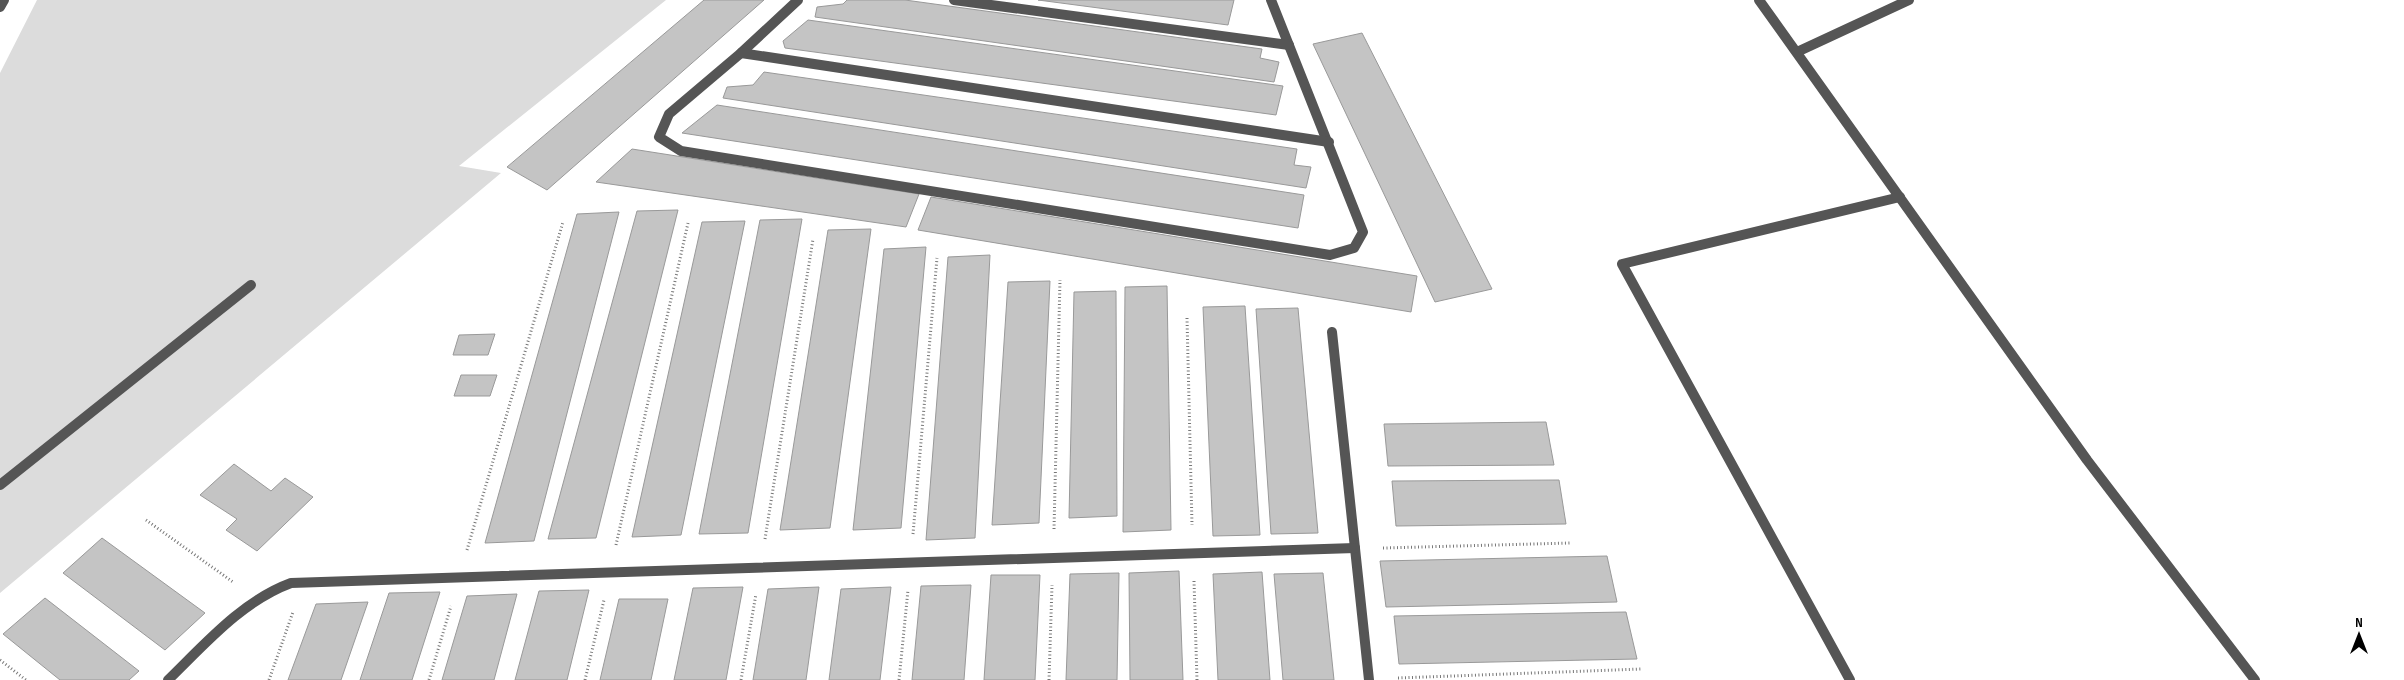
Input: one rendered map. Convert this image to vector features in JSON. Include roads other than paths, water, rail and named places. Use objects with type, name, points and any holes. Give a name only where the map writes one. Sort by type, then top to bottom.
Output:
[{"type":"street","points":[[0,7],[4,0]]},
{"type":"street","points":[[798,0],[741,53],[669,114],[659,137],[681,151],[1330,255],[1354,248],[1363,232],[1330,142],[1271,0]]},
{"type":"street","points":[[954,0],[1290,45]]},
{"type":"street","points":[[1760,0],[2087,460],[2255,680]]},
{"type":"street","points":[[1796,52],[1909,0]]},
{"type":"street","points":[[741,53],[1330,142]]},
{"type":"street","points":[[1850,680],[1622,264],[1900,197]]},
{"type":"street","points":[[0,485],[251,285]]},
{"type":"street","points":[[1332,332],[1369,679]]},
{"type":"street","points":[[168,680],[256,600],[278,586],[304,582],[1355,548]]}]
